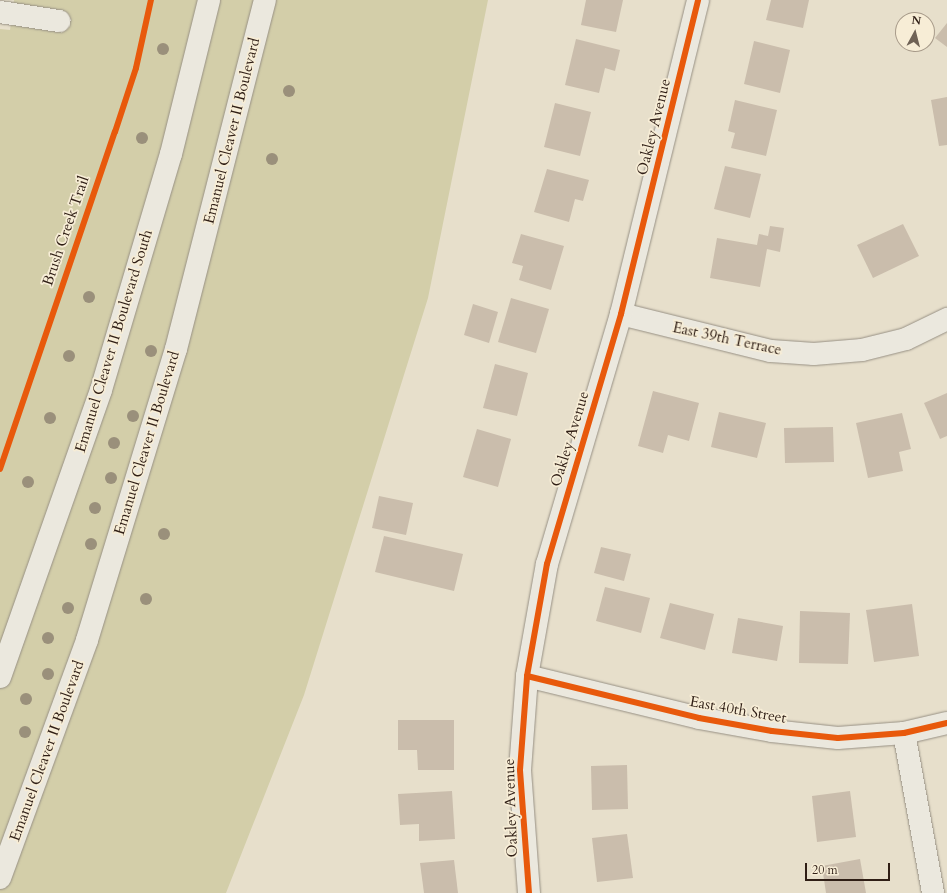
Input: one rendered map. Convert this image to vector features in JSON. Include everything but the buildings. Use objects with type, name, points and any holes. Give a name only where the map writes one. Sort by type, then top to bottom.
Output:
[{"type":"street","name":"Emanuel Cleaver II Boulevard South","points":[[0,677],[100,390],[171,154],[209,0]]},
{"type":"street","name":"Emanuel Cleaver II Boulevard","points":[[0,878],[87,640],[176,349],[265,0]]},
{"type":"street","name":"Oakley Avenue","points":[[529,893],[520,770],[527,676],[547,564],[621,314],[698,0]]},
{"type":"street","points":[[0,12],[59,21]]},
{"type":"street","name":"East 39th Terrace","points":[[621,314],[771,351],[814,354],[862,350],[906,339],[947,319]]},
{"type":"street","name":"East 40th Street","points":[[527,676],[699,718],[772,731],[838,738],[904,733],[947,723]]},
{"type":"street","points":[[904,733],[933,893]]},
{"type":"shaded area","points":[[14,0],[488,0],[428,298],[304,695],[226,893],[0,893],[0,29],[10,30]]},
{"type":"cycle path","name":"Brush Creek Trail","points":[[0,469],[136,68],[151,0]]},
{"type":"cycle path","points":[[529,893],[520,770],[527,676],[547,564],[621,314],[698,0]]},
{"type":"cycle path","points":[[527,676],[699,718],[772,731],[838,738],[904,733],[947,723]]}]
